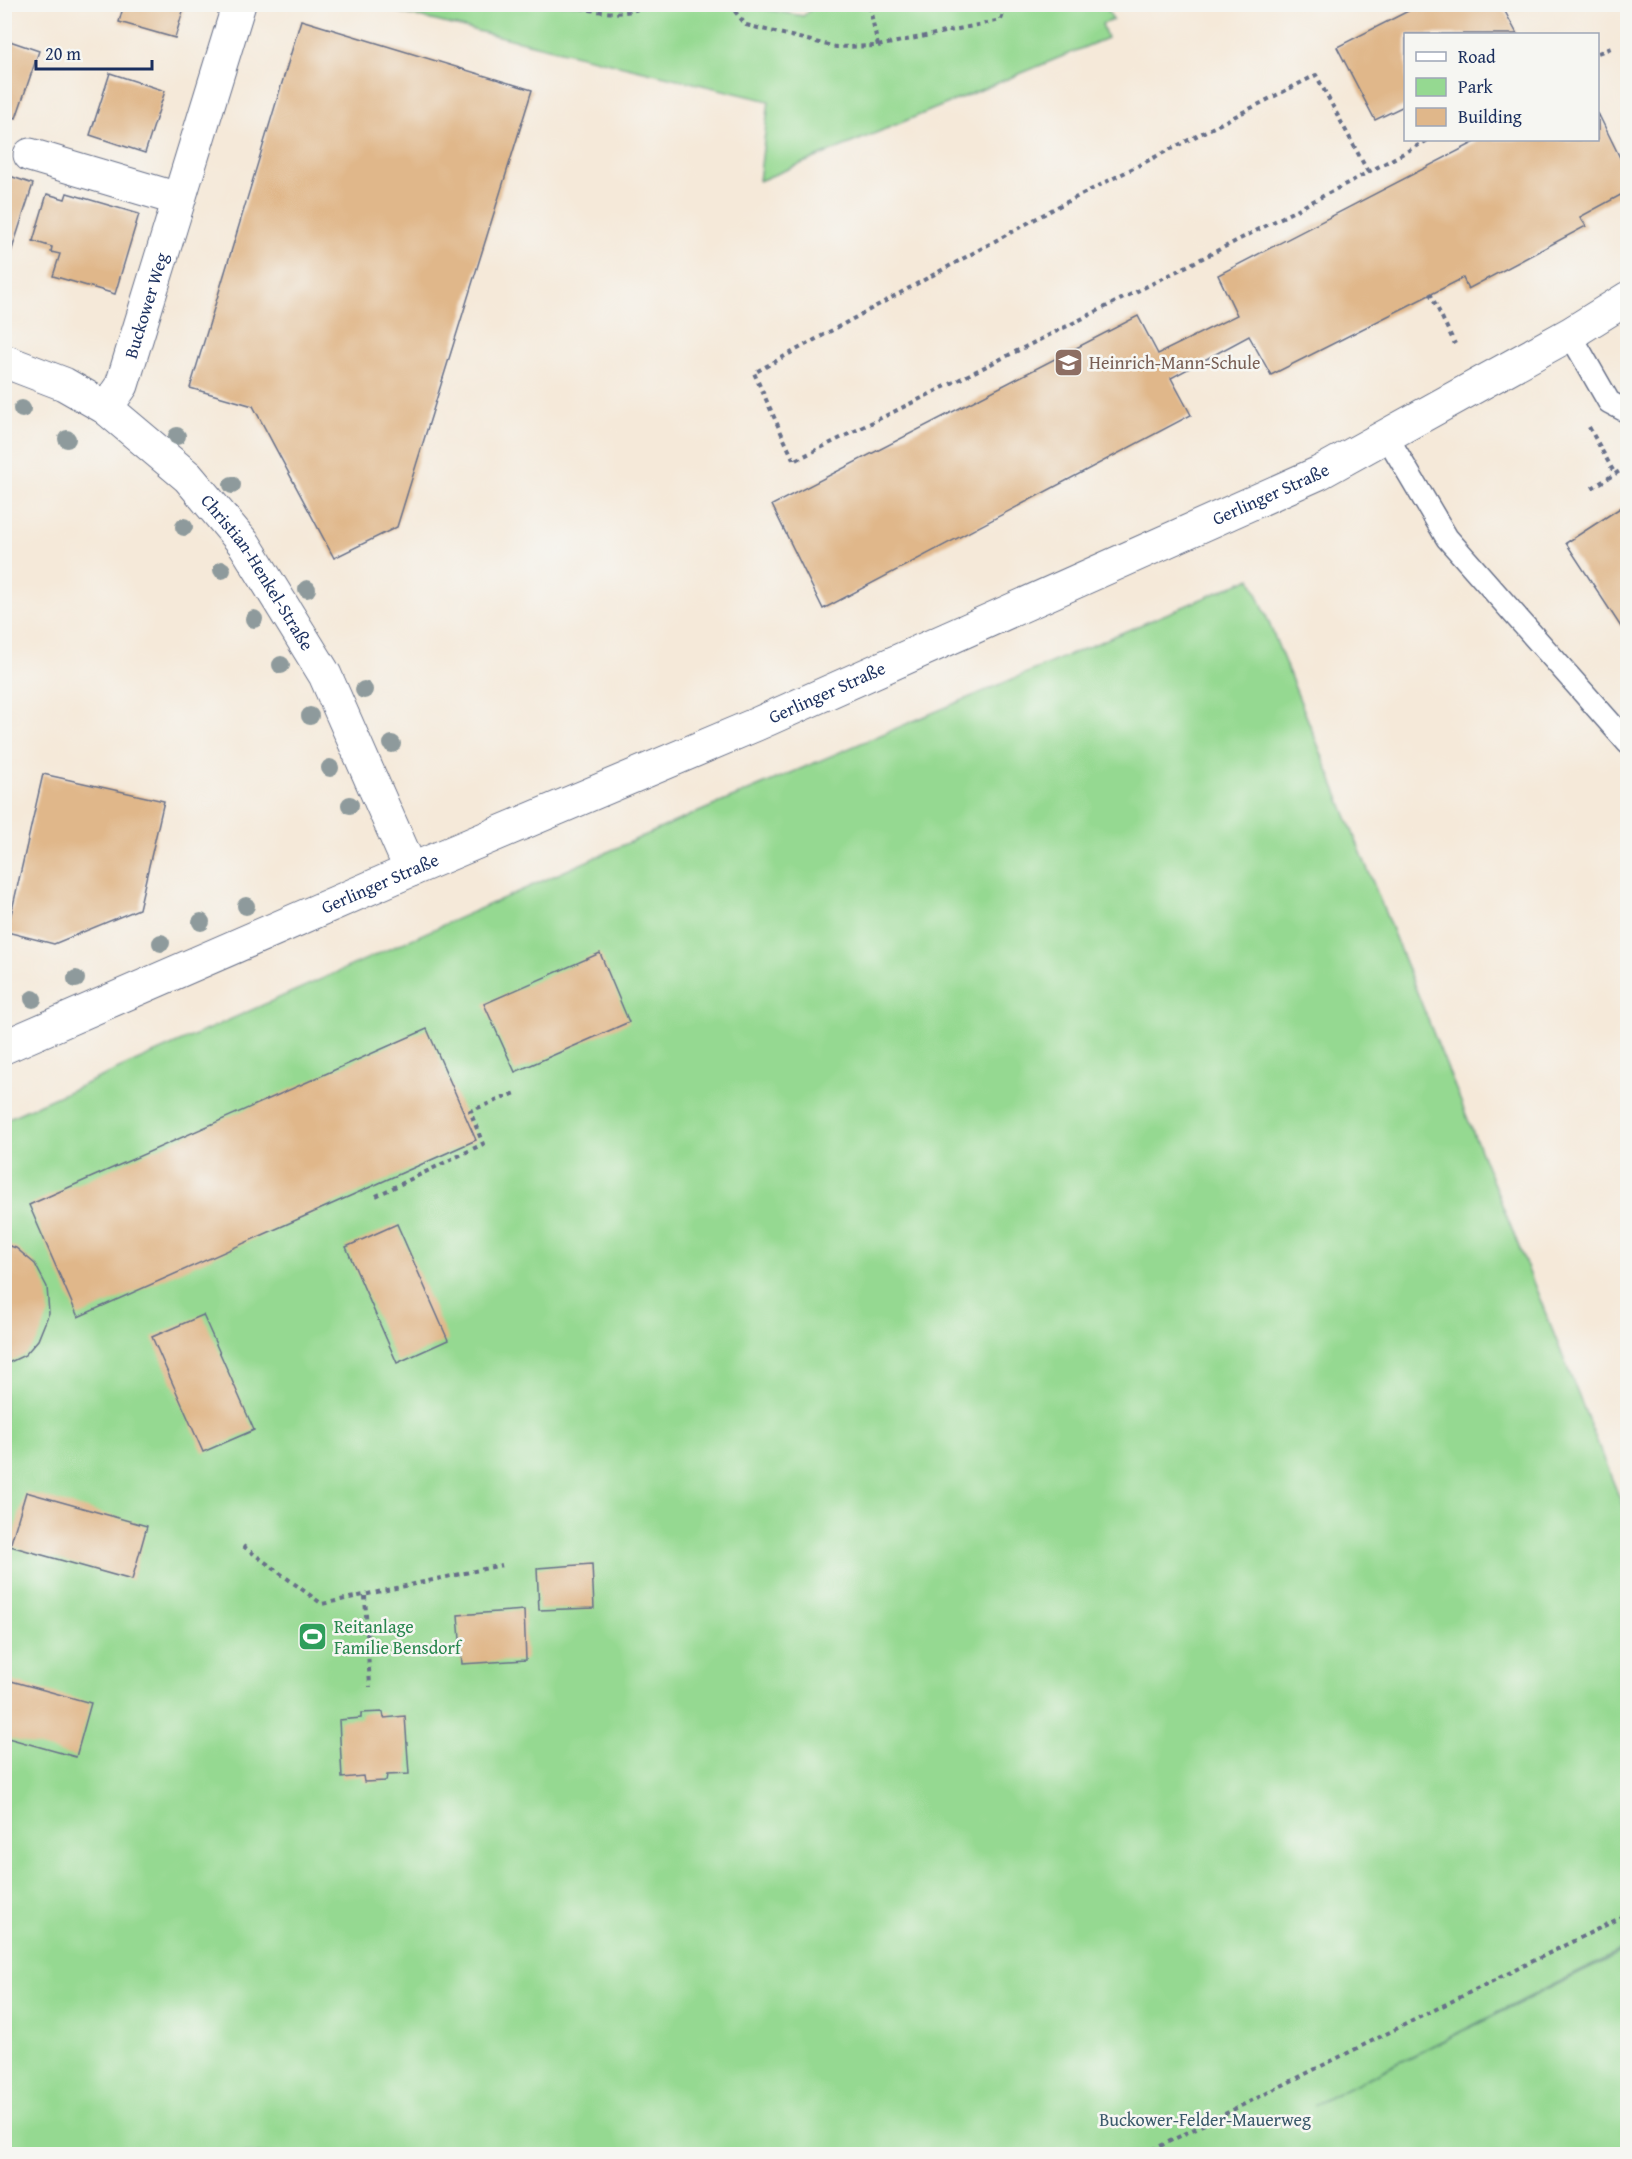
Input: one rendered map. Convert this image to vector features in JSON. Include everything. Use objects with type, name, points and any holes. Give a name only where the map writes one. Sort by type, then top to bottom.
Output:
[{"type":"street","name":"Buckower Weg","points":[[106,408],[122,385],[239,4]]},
{"type":"street","points":[[30,155],[178,199]]},
{"type":"street","name":"Gerlinger Straße","points":[[4,1047],[411,870],[757,724],[1319,473],[1569,334],[1628,298]]},
{"type":"street","name":"Christian-Henkel-Straße","points":[[4,361],[64,384],[106,408],[188,477],[245,545],[325,675],[411,870]]},
{"type":"lane","points":[[1569,334],[1609,402],[1628,412]]},
{"type":"lane","points":[[1386,435],[1447,538],[1628,743]]},
{"type":"path","points":[[563,4],[596,11],[636,12],[648,4]]},
{"type":"path","points":[[729,4],[746,25],[836,47],[878,46],[1001,20],[1006,4]]},
{"type":"path","points":[[869,4],[878,46]]},
{"type":"path","points":[[1599,53],[1611,48]]},
{"type":"path","points":[[1368,172],[1316,75],[1059,206],[754,373],[794,461],[1368,172],[1426,141]]},
{"type":"path","points":[[1430,293],[1455,344]]},
{"type":"path","points":[[1592,488],[1628,466]]},
{"type":"path","points":[[376,1196],[483,1144],[470,1111],[516,1093]]},
{"type":"path","points":[[243,1546],[322,1604],[502,1565]]},
{"type":"path","points":[[365,1596],[369,1687]]},
{"type":"path","points":[[1144,2154],[1628,1914]]},
{"type":"green space","points":[[818,4],[964,4],[997,12],[1000,5],[1105,4],[1113,20],[1102,24],[1107,38],[759,181],[769,101],[369,5],[755,5],[758,8],[803,16]]},
{"type":"green space","name":"Buckower-Felder-Mauerweg","points":[[1251,578],[1628,1519],[1627,1948],[1314,2105],[1627,1950],[1627,2154],[5,2154],[4,1120],[675,822]]},
{"type":"building","points":[[124,4],[185,4],[175,38],[119,22]]},
{"type":"building","points":[[1422,4],[1501,4],[1516,33],[1404,33],[1404,106],[1375,120],[1337,47]]},
{"type":"building","points":[[301,20],[532,90],[397,527],[334,558],[253,406],[190,388]]},
{"type":"building","points":[[4,39],[39,51],[16,118],[4,114]]},
{"type":"building","points":[[110,73],[165,91],[145,153],[90,135]]},
{"type":"building","points":[[1599,115],[1628,174],[1628,191],[1580,217],[1586,226],[1468,289],[1463,278],[1271,375],[1249,336],[1171,378],[1191,415],[823,609],[772,505],[1138,316],[1158,354],[1237,315],[1218,275],[1477,141],[1599,141]]},
{"type":"building","points":[[4,174],[33,184],[7,265],[4,264]]},
{"type":"building","points":[[67,193],[139,214],[115,294],[53,276],[60,254],[51,252],[52,247],[33,241],[47,194],[65,199]]},
{"type":"building","points":[[1628,503],[1628,623],[1621,627],[1566,543]]},
{"type":"building","points":[[43,774],[164,801],[139,909],[54,944],[7,932]]},
{"type":"building","points":[[600,953],[629,1022],[515,1072],[484,1004]]},
{"type":"building","points":[[427,1029],[476,1140],[78,1317],[29,1205]]},
{"type":"building","points":[[397,1224],[448,1340],[397,1363],[346,1247]]},
{"type":"building","points":[[4,1244],[16,1248],[35,1264],[47,1287],[49,1313],[38,1340],[25,1355],[4,1365]]},
{"type":"building","points":[[203,1315],[254,1430],[203,1452],[152,1337]]},
{"type":"building","points":[[26,1492],[147,1526],[132,1580],[10,1546]]},
{"type":"building","points":[[592,1564],[594,1608],[539,1610],[537,1568]]},
{"type":"building","points":[[524,1610],[526,1660],[462,1664],[458,1615]]},
{"type":"building","points":[[4,1679],[91,1703],[76,1757],[4,1737]]},
{"type":"building","points":[[383,1712],[384,1718],[405,1716],[409,1774],[387,1775],[386,1781],[364,1782],[363,1776],[342,1778],[339,1720],[361,1718],[361,1713]]},
{"type":"place","name":"Heinrich-Mann-Schule","points":[[1068,363]]},
{"type":"place","name":"Reitanlage Familie Bensdorf","points":[[313,1637]]}]
